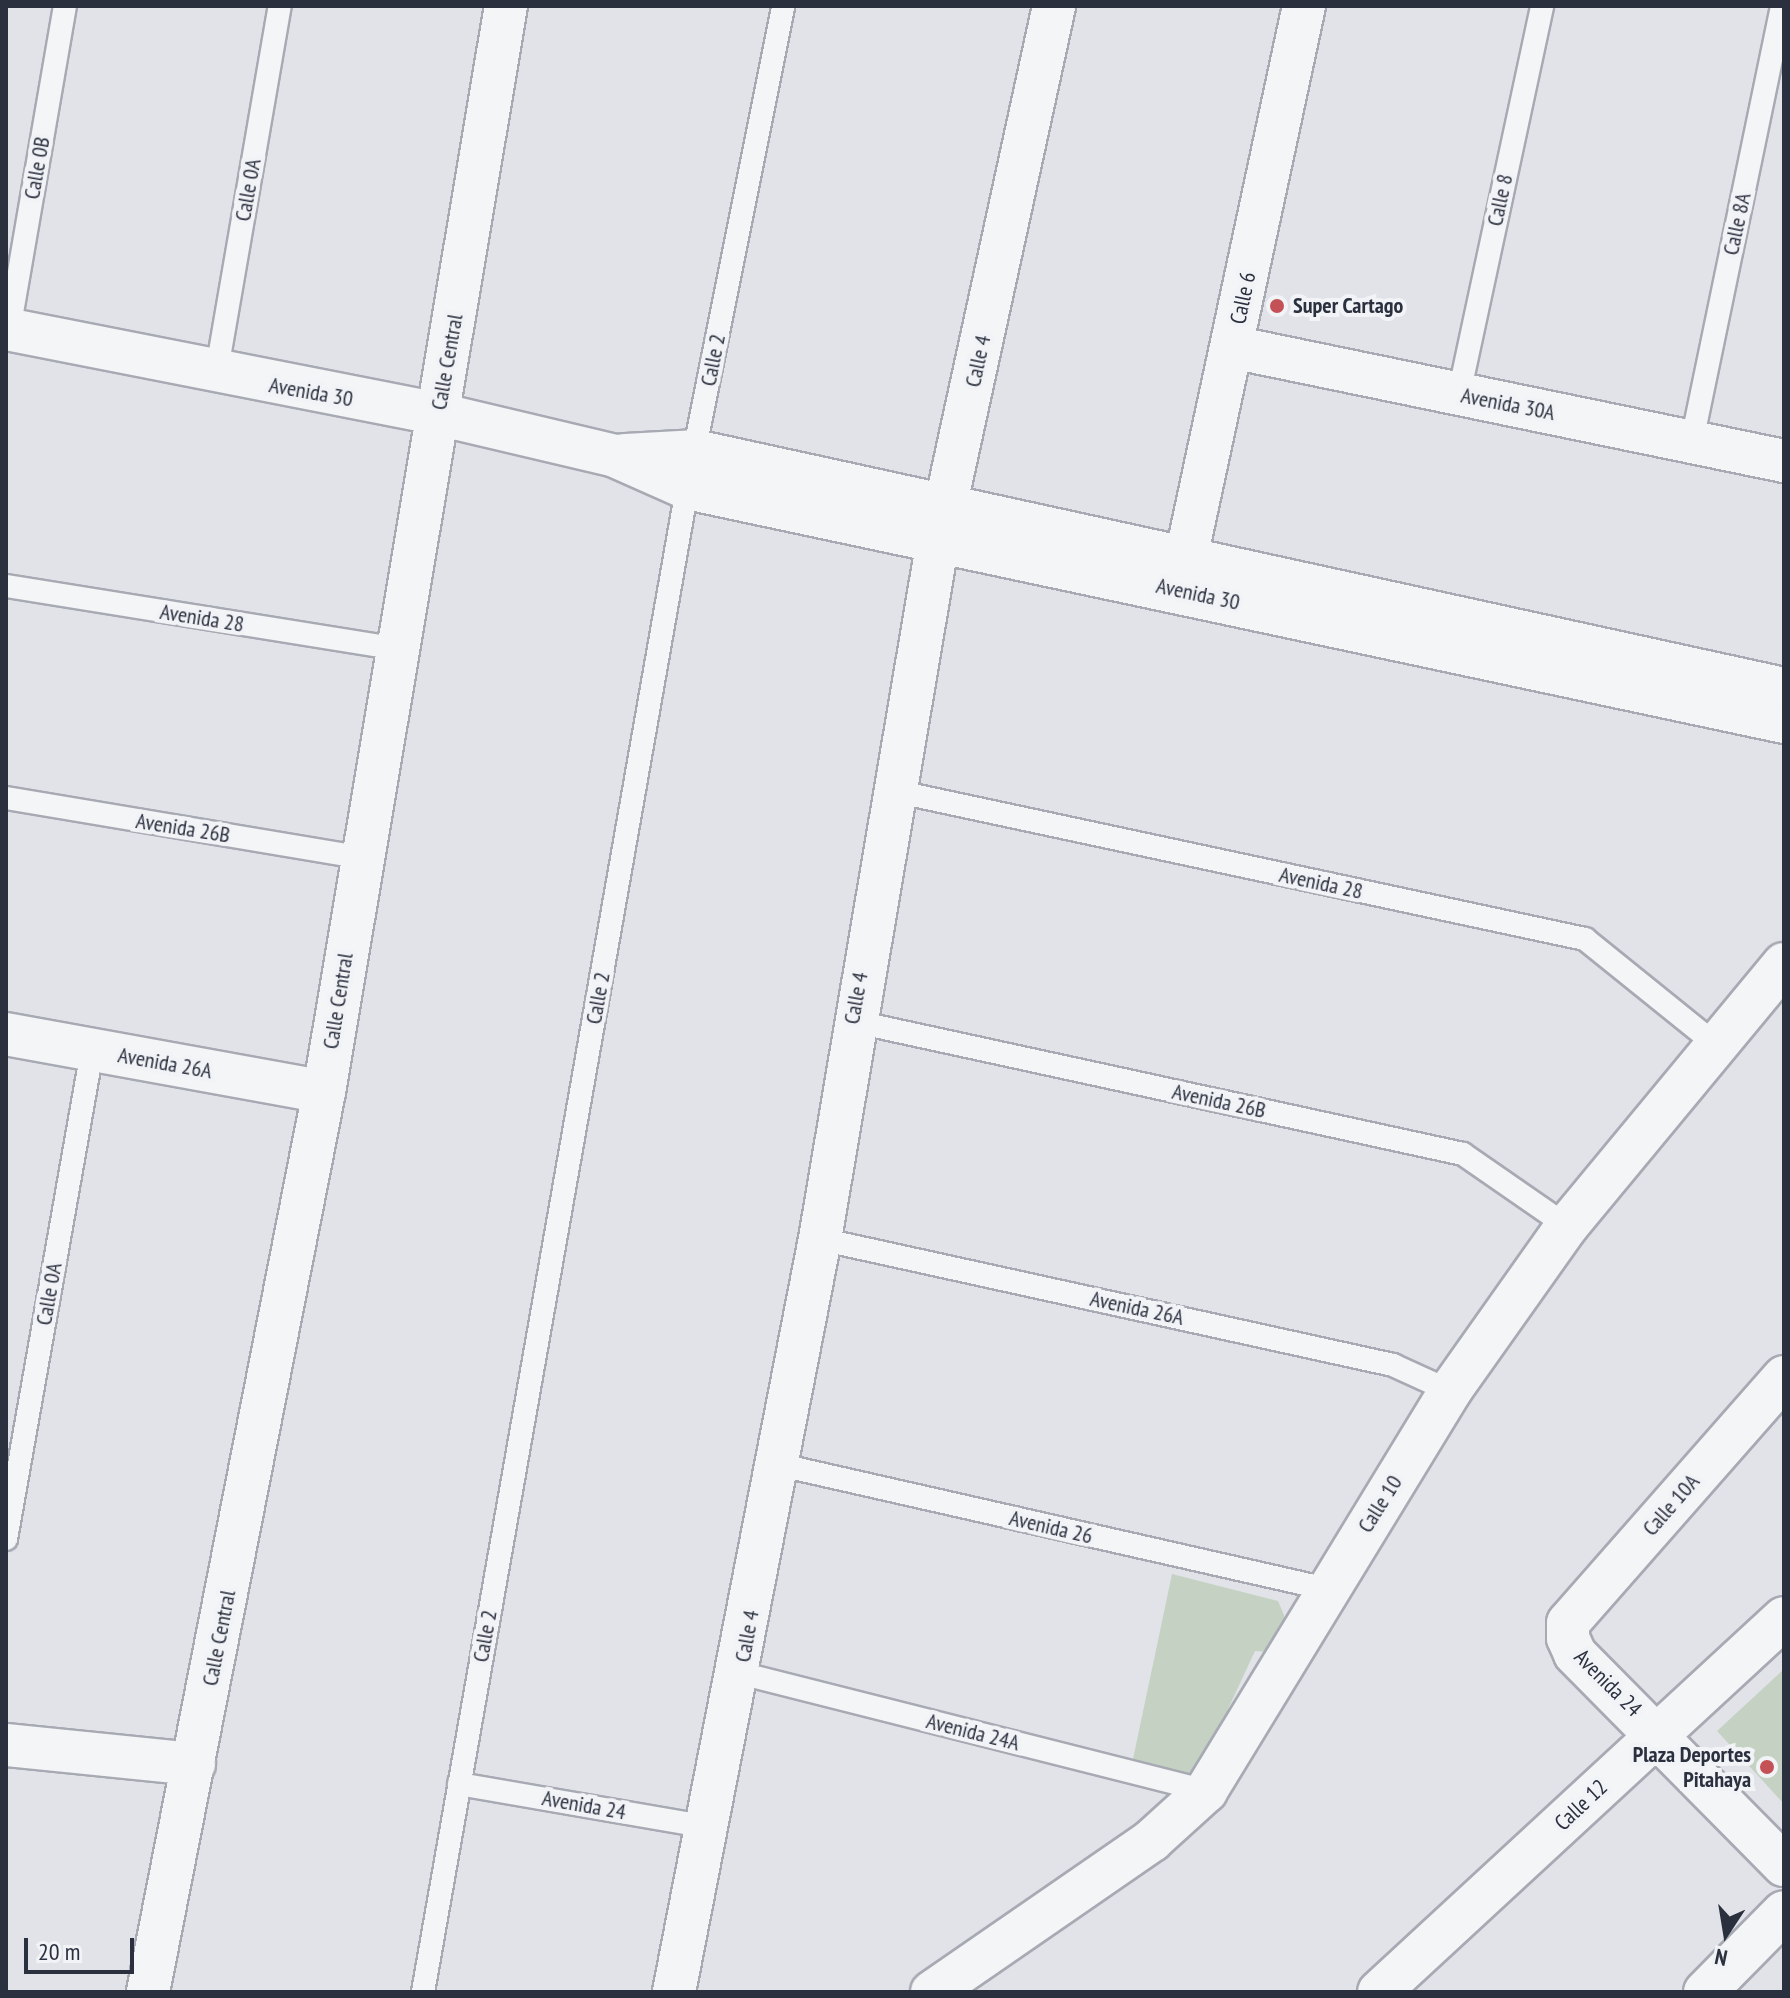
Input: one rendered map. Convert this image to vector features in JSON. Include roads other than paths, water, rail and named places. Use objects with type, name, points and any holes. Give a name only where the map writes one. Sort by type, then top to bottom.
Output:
[{"type":"street","name":"Calle Central","points":[[148,1992],[324,1092],[360,857],[506,6]]},
{"type":"street","name":"Calle 4","points":[[674,1992],[740,1673],[776,1464],[820,1239],[852,1021],[943,521],[1054,6]]},
{"type":"street","name":"Calle 6","points":[[1183,573],[1304,6]]},
{"type":"street","name":"Avenida 30","points":[[8,330],[216,375],[438,414],[615,456],[943,521],[1183,573],[1784,689]]},
{"type":"street","name":"Avenida 30A","points":[[1232,347],[1784,461]]},
{"type":"street","name":"Avenida 30","points":[[1183,573],[1784,722]]},
{"type":"street","name":"Calle 10","points":[[932,1992],[1152,1840],[1206,1791],[1450,1391],[1567,1226],[1784,964]]},
{"type":"street","name":"Avenida 26A","points":[[6,1034],[324,1092]]},
{"type":"street","name":"Calle 10A","points":[[1568,1638],[1568,1623],[1784,1377]]},
{"type":"street","name":"Calle 12","points":[[1379,1992],[1784,1618]]},
{"type":"street","name":"Avenida 24","points":[[1568,1638],[1575,1654],[1659,1733],[1784,1865]]},
{"type":"street","points":[[6,1745],[194,1764]]},
{"type":"street","points":[[1705,1992],[1784,1912]]},
{"type":"lane","name":"Calle 0B","points":[[8,330],[65,6]]},
{"type":"lane","name":"Calle 0A","points":[[216,375],[280,6]]},
{"type":"lane","name":"Calle 2","points":[[423,1992],[691,470],[783,6]]},
{"type":"lane","name":"Calle 8","points":[[1459,394],[1542,6]]},
{"type":"lane","name":"Calle 8A","points":[[1692,441],[1782,6]]},
{"type":"lane","name":"Avenida 28","points":[[6,586],[398,649]]},
{"type":"lane","name":"Avenida 28","points":[[894,791],[1585,939],[1715,1044]]},
{"type":"lane","name":"Avenida 26B","points":[[6,798],[360,857]]},
{"type":"lane","name":"Avenida 26B","points":[[852,1021],[1463,1154],[1567,1226]]},
{"type":"lane","name":"Calle 0A","points":[[6,1539],[92,1050]]},
{"type":"lane","name":"Avenida 26A","points":[[820,1239],[1393,1365],[1450,1391]]},
{"type":"lane","name":"Avenida 26","points":[[776,1464],[1327,1589]]},
{"type":"lane","name":"Avenida 24A","points":[[740,1673],[1206,1791]]},
{"type":"lane","name":"Avenida 24","points":[[459,1784],[708,1827]]},
{"type":"place","name":"Super Cartago","points":[[1277,306]]},
{"type":"place","name":"Plaza Deportes Pitahaya","points":[[1767,1767]]}]
